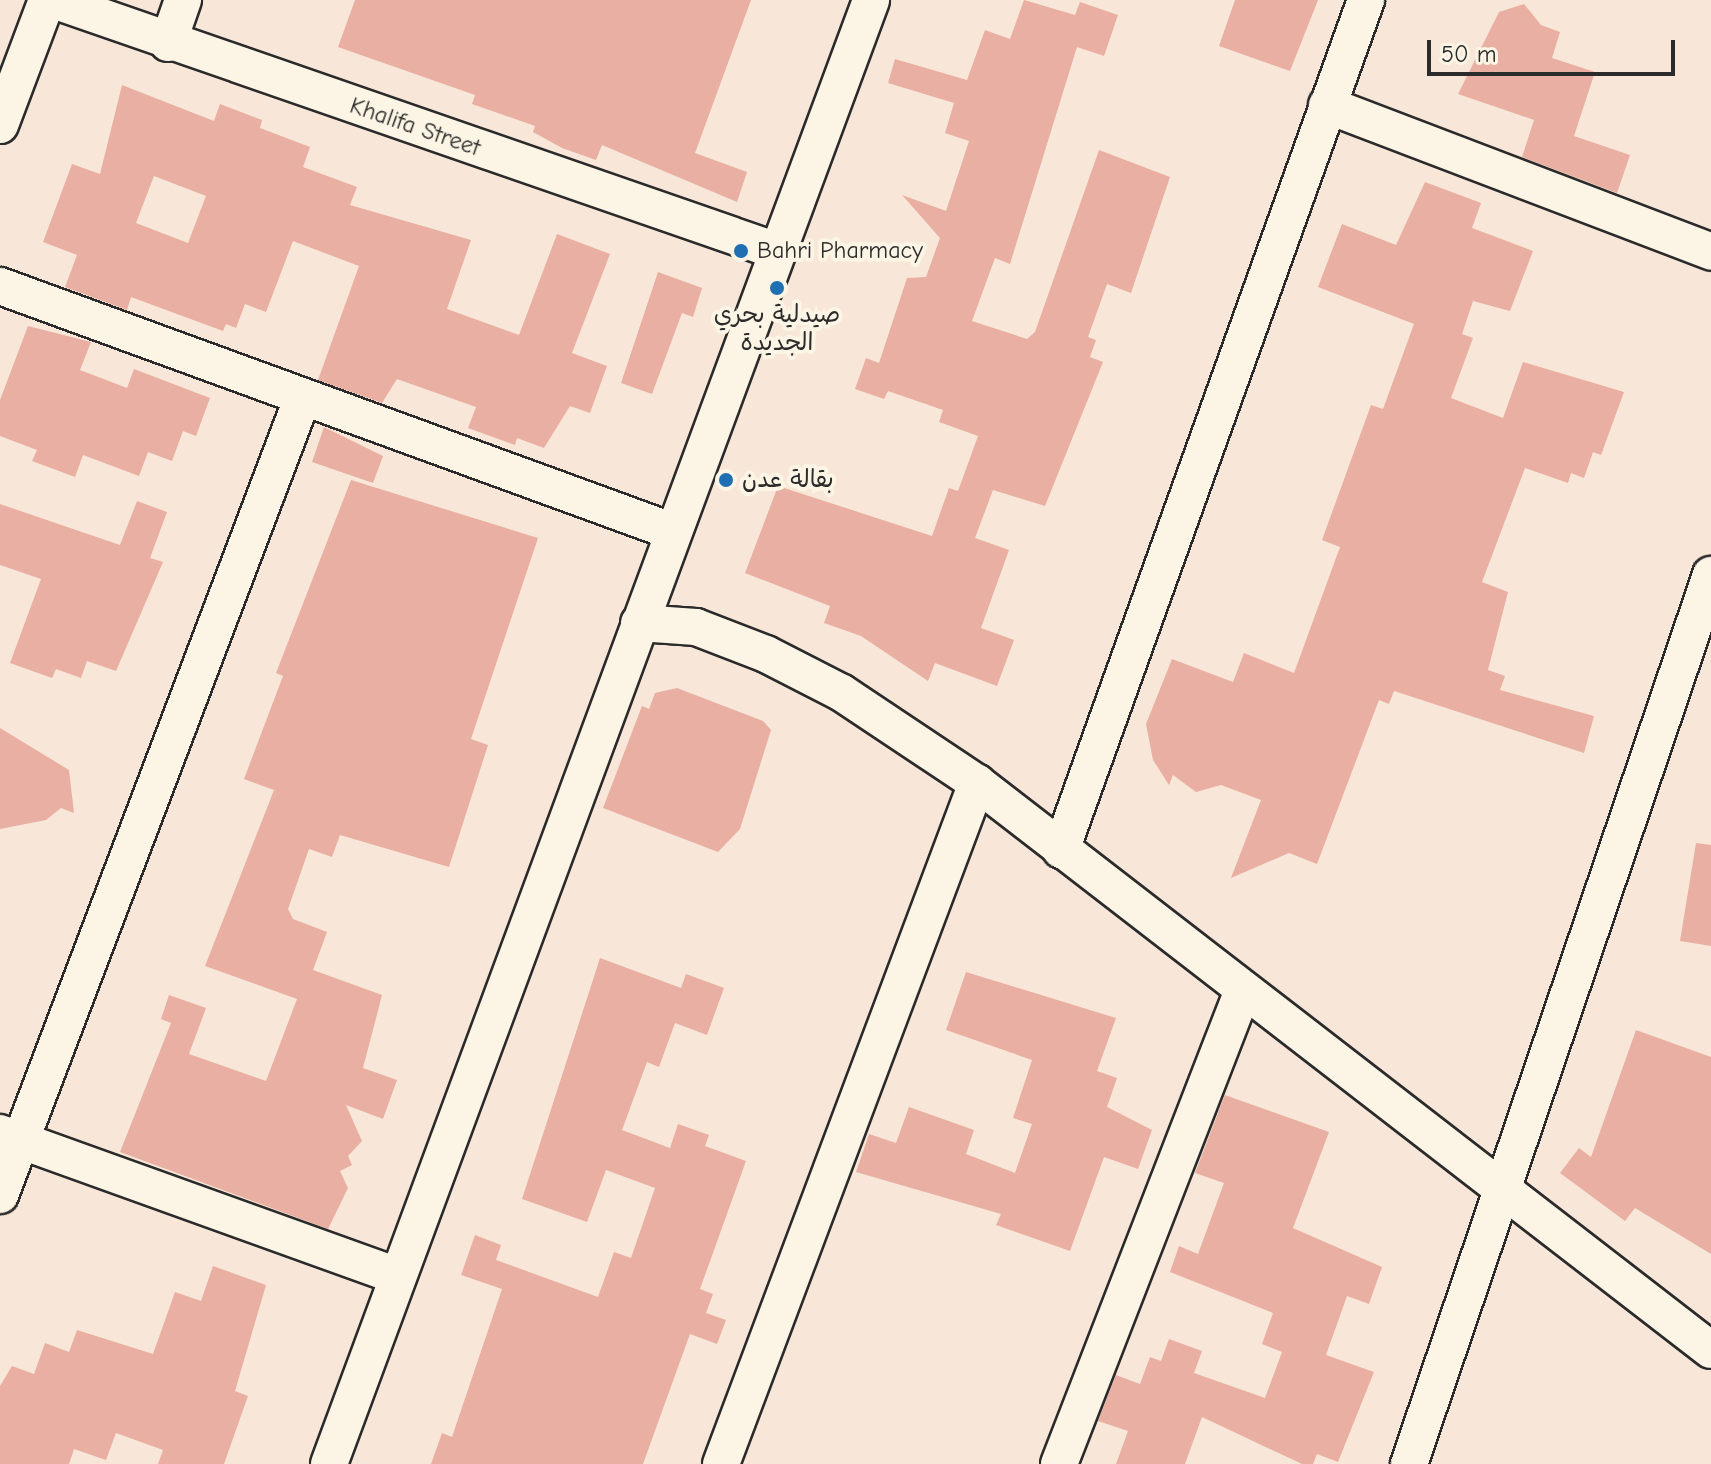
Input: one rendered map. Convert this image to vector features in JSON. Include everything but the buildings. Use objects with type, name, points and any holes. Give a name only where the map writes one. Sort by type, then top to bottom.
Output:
[{"type":"street","name":"Khalifa Street","points":[[50,0],[777,251]]},
{"type":"street","points":[[0,125],[50,0]]},
{"type":"street","points":[[168,43],[183,0]]},
{"type":"street","points":[[329,1464],[871,0]]},
{"type":"street","points":[[1061,850],[1366,0]]},
{"type":"street","points":[[1327,105],[1711,252]]},
{"type":"street","points":[[0,286],[302,399],[674,532]]},
{"type":"street","points":[[0,1195],[10,1137],[302,399]]},
{"type":"street","points":[[1409,1464],[1711,575]]},
{"type":"street","points":[[639,623],[696,627],[766,654],[842,693],[977,783],[1711,1350]]},
{"type":"street","points":[[721,1464],[977,783]]},
{"type":"street","points":[[1059,1464],[1243,990]]},
{"type":"street","points":[[10,1137],[397,1276]]},
{"type":"place","name":"Bahri Pharmacy","points":[[741,251]]},
{"type":"place","name":"صيدلية بحري الجديدة","points":[[777,288]]},
{"type":"place","name":"بقالة عدن","points":[[726,480]]}]
